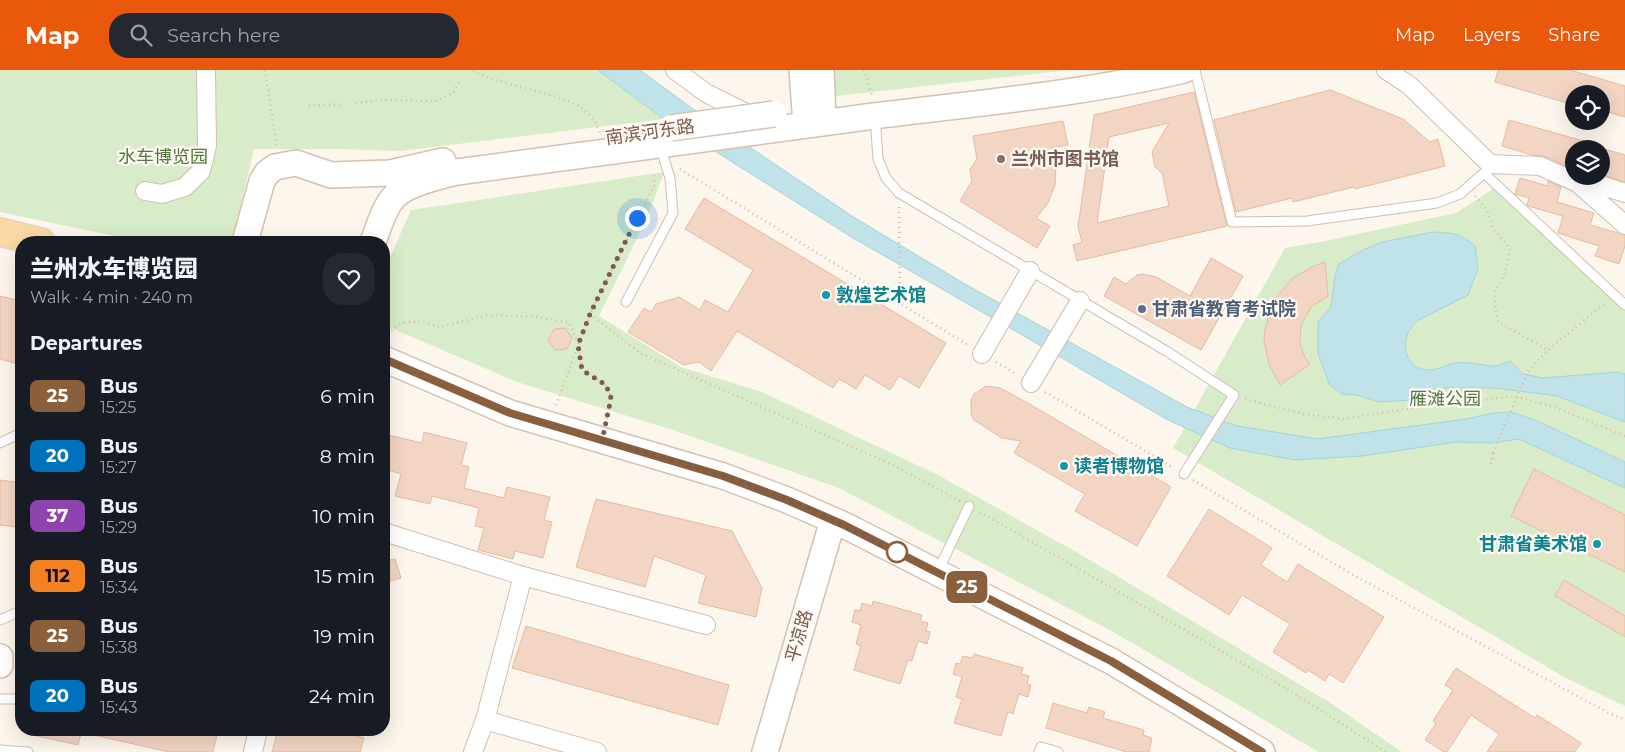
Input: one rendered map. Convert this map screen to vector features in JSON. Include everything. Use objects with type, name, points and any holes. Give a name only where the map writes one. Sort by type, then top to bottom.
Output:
[{"type":"main road","points":[[802,70],[814,117]]},
{"type":"main road","points":[[814,117],[821,70]]},
{"type":"main road","name":"南滨河东路","points":[[376,236],[391,200],[401,192],[430,179],[458,172],[666,143],[775,121],[874,109],[1109,70]]},
{"type":"main road","name":"南滨河东路","points":[[874,109],[1086,88],[1184,70]]},
{"type":"main road","name":"南滨河东路","points":[[280,166],[296,163],[331,175],[390,173],[456,158],[603,139],[666,143]]},
{"type":"main road","points":[[247,236],[262,181],[267,173],[280,166]]},
{"type":"main road","points":[[0,232],[16,236]]},
{"type":"main road","points":[[390,362],[502,410],[549,426],[677,462],[758,488],[833,520],[1111,661],[1262,752]]},
{"type":"main road","name":"平凉路","points":[[765,752],[833,520]]},
{"type":"main road","points":[[0,657],[0,665]]},
{"type":"street","points":[[145,191],[162,194],[185,187],[201,171],[207,146],[206,70]]},
{"type":"street","points":[[675,70],[706,93],[775,121]]},
{"type":"street","points":[[1386,70],[1409,85],[1487,169],[1540,166],[1565,178]]},
{"type":"street","points":[[1579,185],[1625,225]]},
{"type":"street","points":[[1600,185],[1625,193]]},
{"type":"street","points":[[985,349],[1026,278]]},
{"type":"street","points":[[1034,378],[1076,308]]},
{"type":"street","points":[[390,534],[524,576],[706,625]]},
{"type":"street","points":[[473,752],[485,720],[524,576]]},
{"type":"street","points":[[485,720],[597,752]]},
{"type":"street","points":[[253,752],[257,736]]},
{"type":"lane","points":[[814,117],[828,70]]},
{"type":"lane","points":[[1195,70],[1232,222],[1307,221],[1437,203],[1460,194],[1487,169],[1625,304]]},
{"type":"lane","points":[[874,109],[878,159],[886,178],[899,193],[1026,278],[1076,308],[1168,352],[1232,399],[1184,474]]},
{"type":"lane","points":[[626,302],[673,213],[666,143]]},
{"type":"lane","points":[[0,443],[15,436]]},
{"type":"lane","points":[[938,572],[969,506]]},
{"type":"lane","points":[[0,620],[15,614]]},
{"type":"lane","points":[[0,699],[15,699]]},
{"type":"lane","points":[[1039,752],[1041,747],[1058,752]]},
{"type":"lane","points":[[0,750],[28,752]]},
{"type":"path","points":[[265,70],[280,166]]},
{"type":"path","points":[[863,70],[867,77],[874,109]]},
{"type":"path","points":[[474,71],[492,79],[554,96],[580,106],[595,121],[603,139]]},
{"type":"path","points":[[356,103],[382,100],[436,101],[453,93],[459,82]]},
{"type":"path","points":[[309,106],[342,104]]},
{"type":"path","points":[[549,426],[590,314],[654,186],[654,168],[666,143],[900,304],[985,349],[1034,378],[1184,474],[1355,576],[1625,720]]},
{"type":"path","points":[[1468,188],[1488,210],[1493,229],[1510,248],[1504,276],[1495,290],[1498,322],[1548,350]]},
{"type":"path","points":[[899,212],[900,304]]},
{"type":"path","points":[[1491,464],[1493,453],[1528,371],[1548,350],[1614,295]]},
{"type":"path","points":[[590,314],[640,353],[893,465],[969,506],[1287,690],[1386,752]]},
{"type":"path","points":[[390,332],[400,323],[421,321],[439,327],[488,315],[539,317],[569,323],[578,345],[582,370],[606,385],[611,398],[602,441]]},
{"type":"path","points":[[1232,399],[1304,414],[1344,419],[1391,411],[1514,396],[1557,408],[1625,436]]},
{"type":"green space","name":"水车博览园","points":[[0,70],[598,70],[664,119],[400,151],[254,149],[233,236],[114,236],[0,212]]},
{"type":"green space","points":[[819,70],[1069,70],[819,98]]},
{"type":"green space","points":[[664,172],[647,218],[599,316],[681,367],[762,392],[938,475],[1078,553],[1329,702],[1402,752],[1319,752],[1108,629],[839,488],[670,429],[517,382],[390,328],[390,257],[411,210]]},
{"type":"green space","name":"雁滩公园","points":[[1501,184],[1625,301],[1625,706],[1566,678],[1173,448],[1285,248],[1456,213]]},
{"type":"water","points":[[598,70],[640,70],[693,109],[852,216],[965,284],[1187,407],[1237,426],[1318,439],[1511,412],[1535,420],[1625,462],[1625,488],[1519,439],[1491,443],[1456,442],[1362,456],[1295,460],[1230,448],[1168,420],[853,238],[664,119]]},
{"type":"water","points":[[1433,232],[1465,238],[1475,246],[1478,269],[1468,295],[1417,321],[1411,328],[1405,344],[1409,359],[1414,365],[1421,369],[1430,370],[1456,363],[1495,366],[1510,361],[1523,374],[1543,378],[1618,372],[1625,374],[1625,422],[1557,396],[1495,388],[1443,388],[1411,400],[1379,402],[1356,395],[1342,394],[1329,384],[1318,353],[1318,322],[1331,307],[1335,276],[1339,264],[1363,250],[1382,242]]},
{"type":"building","points":[[1498,70],[1570,70],[1625,86],[1625,117],[1610,113],[1610,85],[1565,85],[1565,102],[1495,82]]},
{"type":"building","points":[[1330,90],[1403,119],[1430,142],[1438,139],[1445,166],[1355,189],[1354,187],[1293,202],[1292,198],[1236,212],[1214,120]]},
{"type":"building","points":[[1194,92],[1227,226],[1077,261],[1073,245],[1082,242],[1078,227],[1094,115]],"holes":[[[1169,123],[1152,152],[1155,167],[1162,173],[1169,206],[1097,223],[1109,137]]]},
{"type":"building","points":[[1509,120],[1580,140],[1565,140],[1565,165],[1544,156],[1532,155],[1502,146]]},
{"type":"building","points":[[1063,121],[1068,145],[1051,148],[1056,166],[1055,185],[1048,203],[1036,218],[1050,226],[1037,248],[960,201],[972,181],[970,169],[977,159],[973,136]]},
{"type":"building","points":[[1610,151],[1625,155],[1625,182],[1610,177]]},
{"type":"building","points":[[1520,178],[1548,186],[1548,181],[1561,187],[1557,202],[1594,213],[1590,225],[1625,235],[1625,246],[1619,264],[1595,256],[1599,246],[1558,233],[1563,216],[1528,206],[1529,198],[1515,194]]},
{"type":"building","name":"敦煌艺术馆","points":[[704,198],[946,343],[919,388],[899,376],[890,390],[865,375],[856,389],[839,379],[833,388],[737,331],[711,371],[699,362],[684,365],[628,332],[644,308],[651,312],[656,304],[679,297],[700,310],[705,300],[728,312],[753,270],[685,229]]},
{"type":"building","points":[[1211,258],[1243,276],[1201,350],[1104,296],[1114,277],[1126,284],[1137,275],[1143,274],[1156,277],[1190,296]]},
{"type":"building","points":[[1325,262],[1328,296],[1311,307],[1301,325],[1300,343],[1305,358],[1310,364],[1280,385],[1269,364],[1264,341],[1271,307],[1277,296],[1293,278]]},
{"type":"building","points":[[0,296],[15,300],[15,363],[0,359]]},
{"type":"building","points":[[565,328],[572,338],[567,349],[555,350],[548,340],[554,329]]},
{"type":"building","points":[[986,386],[1000,388],[1026,402],[1171,487],[1137,546],[1075,511],[1085,494],[1014,453],[1021,441],[1002,438],[974,420],[971,414],[971,400],[974,394]]},
{"type":"building","points":[[424,432],[467,443],[461,465],[469,467],[464,488],[504,498],[507,487],[550,497],[544,520],[552,522],[543,558],[515,551],[513,559],[478,550],[484,528],[475,526],[479,508],[432,496],[430,504],[395,496],[401,474],[390,471],[390,435],[422,443]]},
{"type":"building","name":"甘肃省美术馆","points":[[1534,469],[1625,515],[1625,572],[1511,516]]},
{"type":"building","points":[[0,480],[15,482],[15,527],[0,525]]},
{"type":"building","points":[[596,499],[732,531],[762,588],[756,617],[698,603],[706,575],[654,556],[645,587],[576,567]]},
{"type":"building","points":[[1209,509],[1272,548],[1261,565],[1287,582],[1298,564],[1384,617],[1343,683],[1329,674],[1325,681],[1308,670],[1306,673],[1273,652],[1290,624],[1242,595],[1229,615],[1167,576]]},
{"type":"building","points":[[395,559],[401,578],[390,581],[390,560]]},
{"type":"building","points":[[1564,580],[1625,616],[1625,637],[1555,596]]},
{"type":"building","points":[[873,601],[922,615],[920,621],[928,623],[926,631],[930,632],[927,644],[918,641],[912,661],[908,660],[900,684],[854,670],[861,646],[856,644],[861,625],[852,622],[855,610],[860,611],[862,603],[872,606]]},
{"type":"building","points":[[526,626],[729,685],[718,725],[512,668]]},
{"type":"building","points":[[974,654],[1023,668],[1021,674],[1029,676],[1027,684],[1031,685],[1028,697],[1019,694],[1013,714],[1008,712],[1001,736],[954,723],[962,699],[956,697],[962,677],[953,674],[956,663],[960,664],[963,656],[973,658]]},
{"type":"building","points":[[1456,668],[1535,718],[1537,715],[1581,743],[1575,752],[1487,752],[1499,734],[1471,715],[1447,752],[1444,752],[1425,740],[1436,723],[1433,721],[1453,690],[1445,685]]},
{"type":"building","points":[[1053,703],[1087,713],[1089,707],[1105,712],[1103,718],[1144,730],[1143,735],[1152,738],[1149,752],[1127,752],[1046,728]]},
{"type":"building","points":[[38,736],[80,736],[78,745]]},
{"type":"building","points":[[98,736],[217,736],[213,752],[169,752]]},
{"type":"building","points":[[276,736],[357,736],[364,738],[360,752],[272,752]]},
{"type":"bus line","name":"25","points":[[390,362],[510,413],[723,476],[758,488],[818,513],[1111,661],[1262,752]]},
{"type":"place","name":"兰州市图书馆","points":[[1001,159]]},
{"type":"place","name":"敦煌艺术馆","points":[[826,295]]},
{"type":"place","name":"甘肃省教育考试院","points":[[1142,309]]},
{"type":"place","name":"读者博物馆","points":[[1064,466]]},
{"type":"place","name":"甘肃省美术馆","points":[[1597,544]]},
{"type":"route","points":[[637,218],[590,314],[578,345],[582,370],[606,385],[611,398],[602,441],[677,462],[758,488],[844,525],[897,552]]}]
